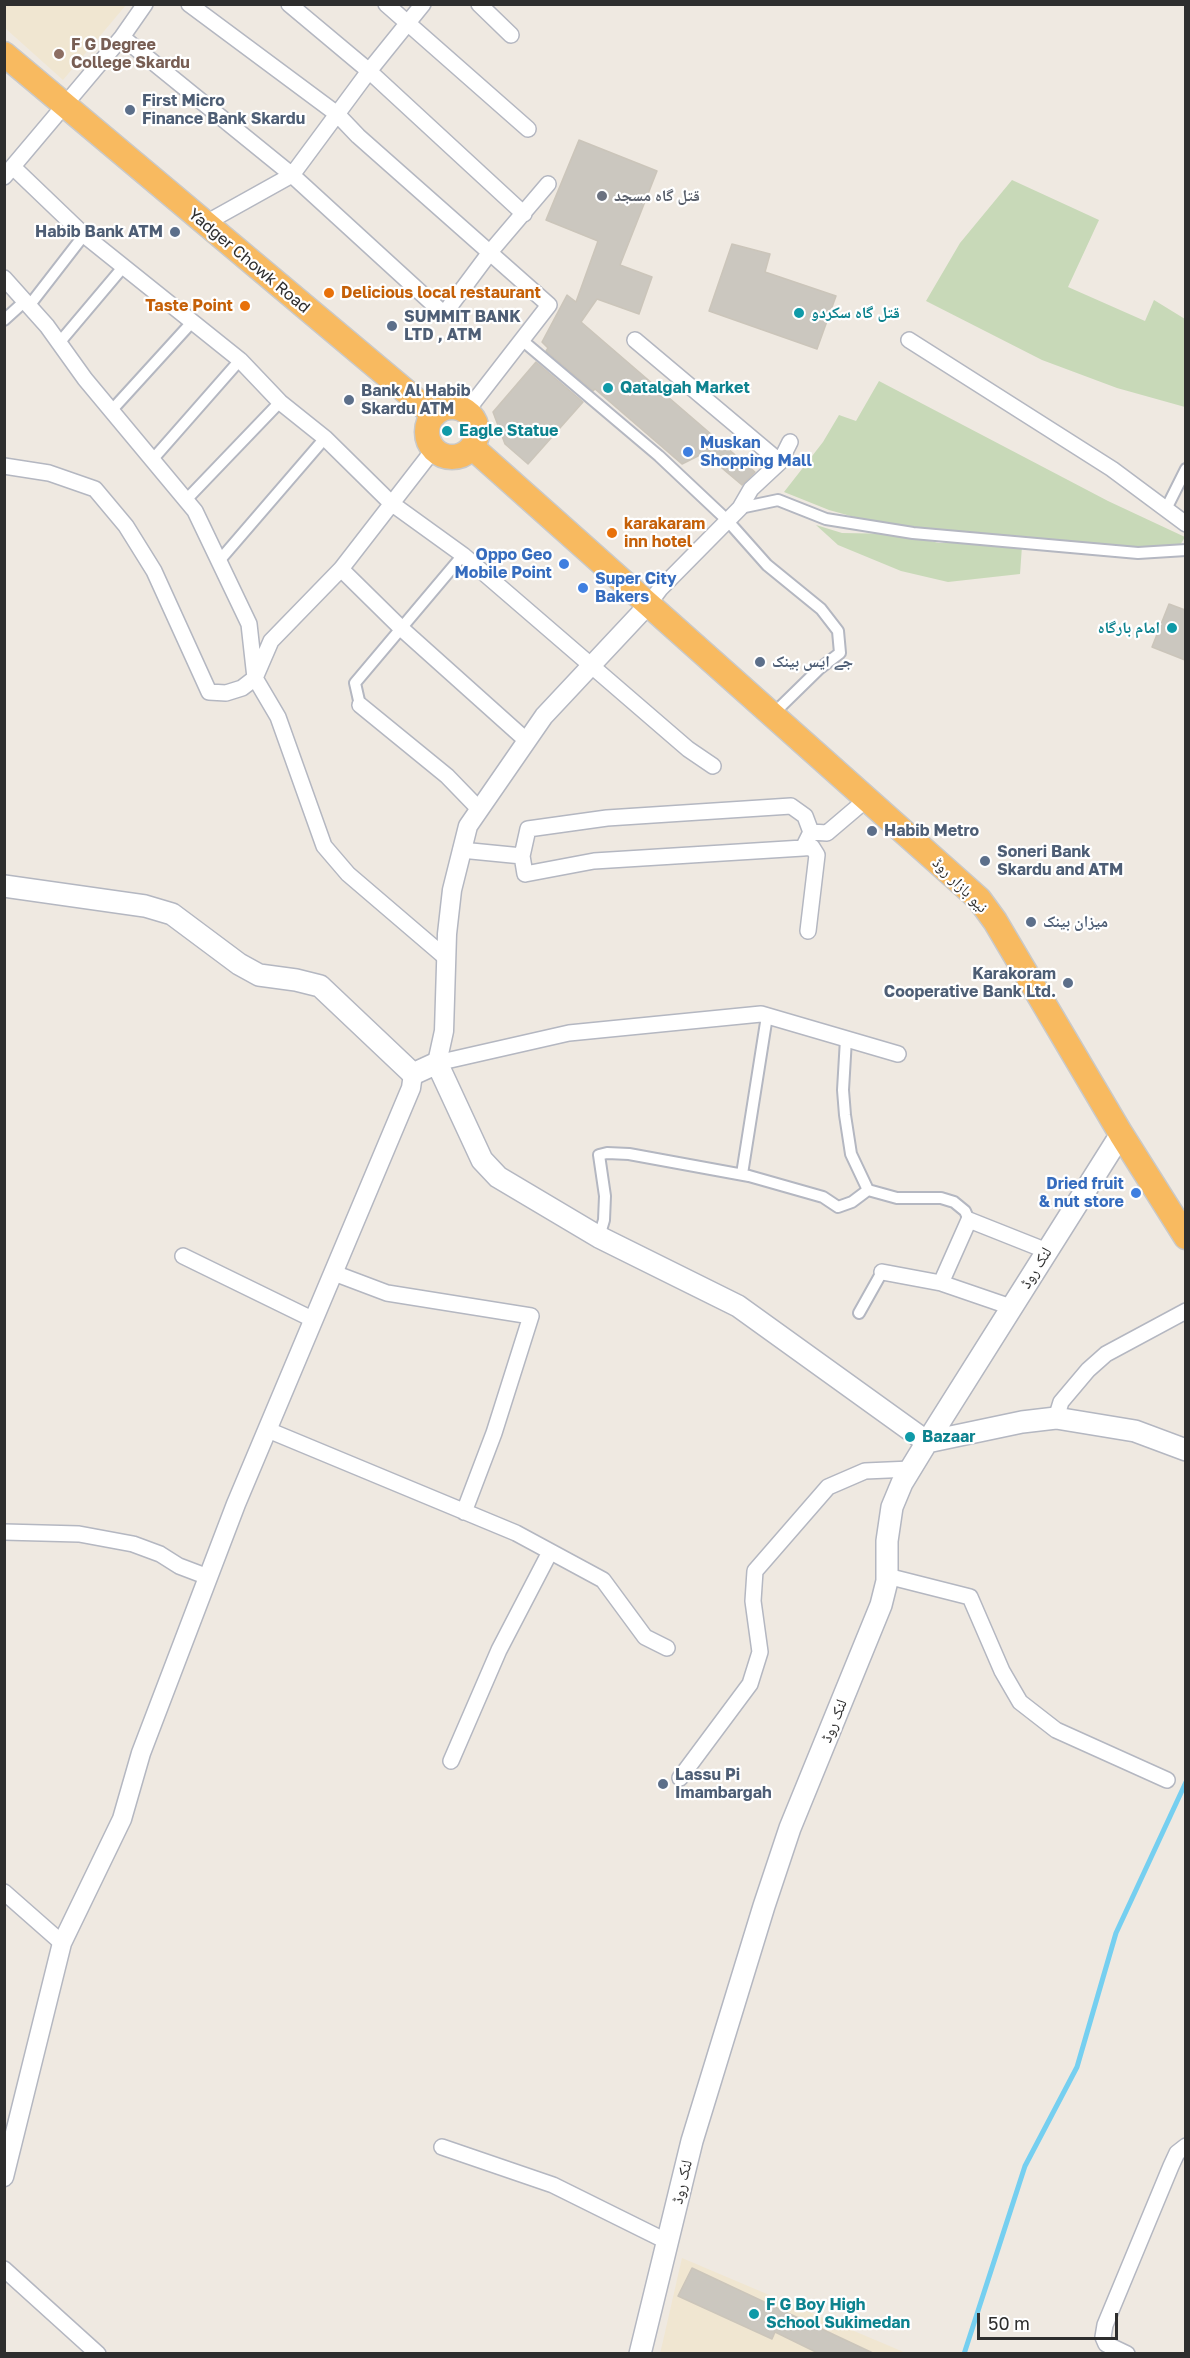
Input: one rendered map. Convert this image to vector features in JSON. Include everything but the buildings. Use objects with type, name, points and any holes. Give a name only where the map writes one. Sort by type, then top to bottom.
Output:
[{"type":"highway","name":"Yadger Chowk Road","points":[[4,54],[434,415]]},
{"type":"highway","points":[[454,407],[466,412],[475,422],[477,431],[473,448],[457,456],[449,456],[434,449],[428,434],[434,415],[444,408],[454,407]]},
{"type":"highway","points":[[473,448],[648,605]]},
{"type":"highway","name":"نیو بازار روڈ","points":[[648,605],[979,899],[995,921],[1121,1134],[1185,1236]]},
{"type":"main road","points":[[4,886],[145,906],[172,914],[239,964],[259,975],[320,986],[413,1074],[437,1063],[482,1160],[498,1177],[599,1238],[622,1246],[738,1306],[927,1442],[1022,1422],[1056,1418],[1136,1431],[1185,1450]]},
{"type":"main road","name":"لنک روڈ","points":[[640,2354],[692,2141],[764,1906],[790,1828],[881,1605],[887,1576],[886,1540],[892,1508],[927,1442],[1121,1134]]},
{"type":"street","points":[[145,4],[122,38],[9,172],[240,360],[279,402],[325,438],[391,503],[463,555],[592,668],[688,749],[713,766]]},
{"type":"street","points":[[189,4],[337,114],[358,136],[491,251],[549,306],[466,412]]},
{"type":"street","points":[[289,4],[369,71],[524,214]]},
{"type":"street","points":[[387,4],[528,129]]},
{"type":"street","points":[[204,224],[292,175],[369,71],[423,4]]},
{"type":"street","points":[[479,4],[511,35]]},
{"type":"street","points":[[122,38],[292,175],[444,314],[491,251],[548,184]]},
{"type":"street","points":[[4,320],[27,303],[84,235]]},
{"type":"street","points":[[59,343],[124,266]]},
{"type":"street","points":[[4,278],[27,303],[111,411],[195,511],[249,624],[255,678],[278,717],[324,846],[348,874],[445,957]]},
{"type":"street","points":[[111,411],[193,321]]},
{"type":"street","points":[[524,340],[659,456],[727,520],[767,565],[821,609],[838,631],[840,653],[819,669],[773,714]]},
{"type":"street","points":[[635,340],[780,462]]},
{"type":"street","points":[[909,340],[1102,462],[1185,524]]},
{"type":"street","points":[[153,459],[240,360]]},
{"type":"street","points":[[186,500],[279,402]]},
{"type":"street","points":[[219,561],[325,438]]},
{"type":"street","points":[[790,442],[780,462],[751,489],[740,508],[660,589],[592,668],[544,716],[468,826],[452,890],[445,957],[444,1031],[437,1063],[569,1033],[761,1014],[898,1054]]},
{"type":"street","points":[[4,466],[49,473],[95,489],[126,526],[154,571],[209,692],[226,693],[242,688],[255,678],[271,641],[341,569],[434,449]]},
{"type":"street","points":[[1166,509],[1185,469]]},
{"type":"street","points":[[740,508],[778,500],[826,519],[913,533],[1138,553],[1185,550]]},
{"type":"street","points":[[463,555],[355,683],[360,705],[447,776],[478,809]]},
{"type":"street","points":[[341,569],[402,629],[527,741]]},
{"type":"street","points":[[811,832],[827,833],[867,799]]},
{"type":"street","points":[[808,931],[817,855],[812,847],[594,861],[525,874],[522,856],[528,829],[607,818],[791,806],[804,816],[811,832]]},
{"type":"street","points":[[803,848],[811,832]]},
{"type":"street","points":[[461,850],[522,856]]},
{"type":"street","points":[[742,1174],[767,1016]]},
{"type":"street","points":[[846,1038],[843,1090],[845,1115],[851,1154],[868,1190],[897,1198],[941,1198],[954,1202],[965,1211],[969,1220],[1047,1251]]},
{"type":"street","points":[[4,2177],[62,1943],[122,1819],[141,1753],[208,1577],[411,1088],[413,1074]]},
{"type":"street","points":[[599,1238],[604,1220],[605,1196],[599,1155],[629,1154],[742,1174],[823,1197],[838,1207],[852,1202],[868,1190]]},
{"type":"street","points":[[941,1283],[969,1220]]},
{"type":"street","points":[[183,1256],[314,1320]]},
{"type":"street","points":[[859,1313],[882,1272],[941,1283],[1011,1307]]},
{"type":"street","points":[[334,1273],[387,1293],[531,1316],[494,1433],[464,1512]]},
{"type":"street","points":[[1056,1418],[1061,1402],[1088,1370],[1106,1354],[1185,1311]]},
{"type":"street","points":[[268,1430],[516,1533],[603,1580],[645,1637],[667,1648]]},
{"type":"street","points":[[680,1778],[750,1684],[760,1652],[753,1601],[754,1570],[828,1487],[865,1471],[911,1469]]},
{"type":"street","points":[[4,1532],[79,1534],[133,1544],[208,1577]]},
{"type":"street","points":[[451,1761],[499,1650],[550,1552]]},
{"type":"street","points":[[887,1576],[970,1597],[1002,1671],[1020,1702],[1056,1730],[1167,1780]]},
{"type":"street","points":[[4,1892],[62,1943]]},
{"type":"street","points":[[1127,2354],[1106,2344],[1103,2337],[1105,2325],[1171,2166],[1177,2153],[1185,2146]]},
{"type":"street","points":[[442,2147],[554,2185],[668,2242]]},
{"type":"street","points":[[4,2270],[98,2354]]},
{"type":"shaded area","name":"F G Degree College Skardu","points":[[5,4],[126,5],[63,80],[5,28]]},
{"type":"shaded area","points":[[682,2258],[906,2353],[660,2354]]},
{"type":"green space","points":[[1012,180],[1099,220],[1068,287],[1145,321],[1154,300],[1185,319],[1185,407],[1117,388],[1042,360],[926,301],[960,243]]},
{"type":"green space","points":[[879,381],[1108,501],[1185,537],[1179,547],[1151,549],[1020,536],[939,533],[865,520],[829,510],[784,492],[823,442],[839,415],[856,421]]},
{"type":"green space","points":[[816,525],[842,533],[899,534],[939,543],[963,542],[1022,546],[1020,574],[948,582],[901,571],[838,545]]},
{"type":"waterway","points":[[964,2354],[1025,2166],[1077,2067],[1116,1933],[1186,1782]]},
{"type":"place","name":"F G Degree College Skardu","points":[[59,54]]},
{"type":"place","name":"First Micro Finance Bank Skardu","points":[[130,110]]},
{"type":"place","name":"قتل گاہ مسجد","points":[[602,196]]},
{"type":"place","name":"Habib Bank ATM","points":[[175,232]]},
{"type":"place","name":"Delicious local restaurant","points":[[329,293]]},
{"type":"place","name":"Taste Point","points":[[245,306]]},
{"type":"place","name":"قتل گاہ سکردو","points":[[799,313]]},
{"type":"place","name":"SUMMIT BANK LTD , ATM","points":[[392,326]]},
{"type":"place","name":"Qatalgah Market","points":[[608,388]]},
{"type":"place","name":"Bank Al Habib Skardu ATM","points":[[349,400]]},
{"type":"place","name":"Eagle Statue","points":[[447,431]]},
{"type":"place","name":"Muskan Shopping Mall","points":[[688,452]]},
{"type":"place","name":"karakaram inn hotel","points":[[612,533]]},
{"type":"place","name":"Oppo Geo Mobile Point","points":[[564,564]]},
{"type":"place","name":"Super City Bakers","points":[[583,588]]},
{"type":"place","name":"امام بارگاہ","points":[[1172,628]]},
{"type":"place","name":"جے ایس بینک","points":[[760,662]]},
{"type":"place","name":"Habib Metro","points":[[872,831]]},
{"type":"place","name":"Soneri Bank Skardu and ATM","points":[[985,861]]},
{"type":"place","name":"میزان بینک","points":[[1031,922]]},
{"type":"place","name":"Karakoram Cooperative Bank Ltd.","points":[[1068,983]]},
{"type":"place","name":"Dried fruit & nut store","points":[[1136,1193]]},
{"type":"place","name":"Bazaar","points":[[910,1437]]},
{"type":"place","name":"Lassu Pi Imambargah","points":[[663,1784]]},
{"type":"place","name":"F G Boy High School Sukimedan","points":[[754,2314]]}]
